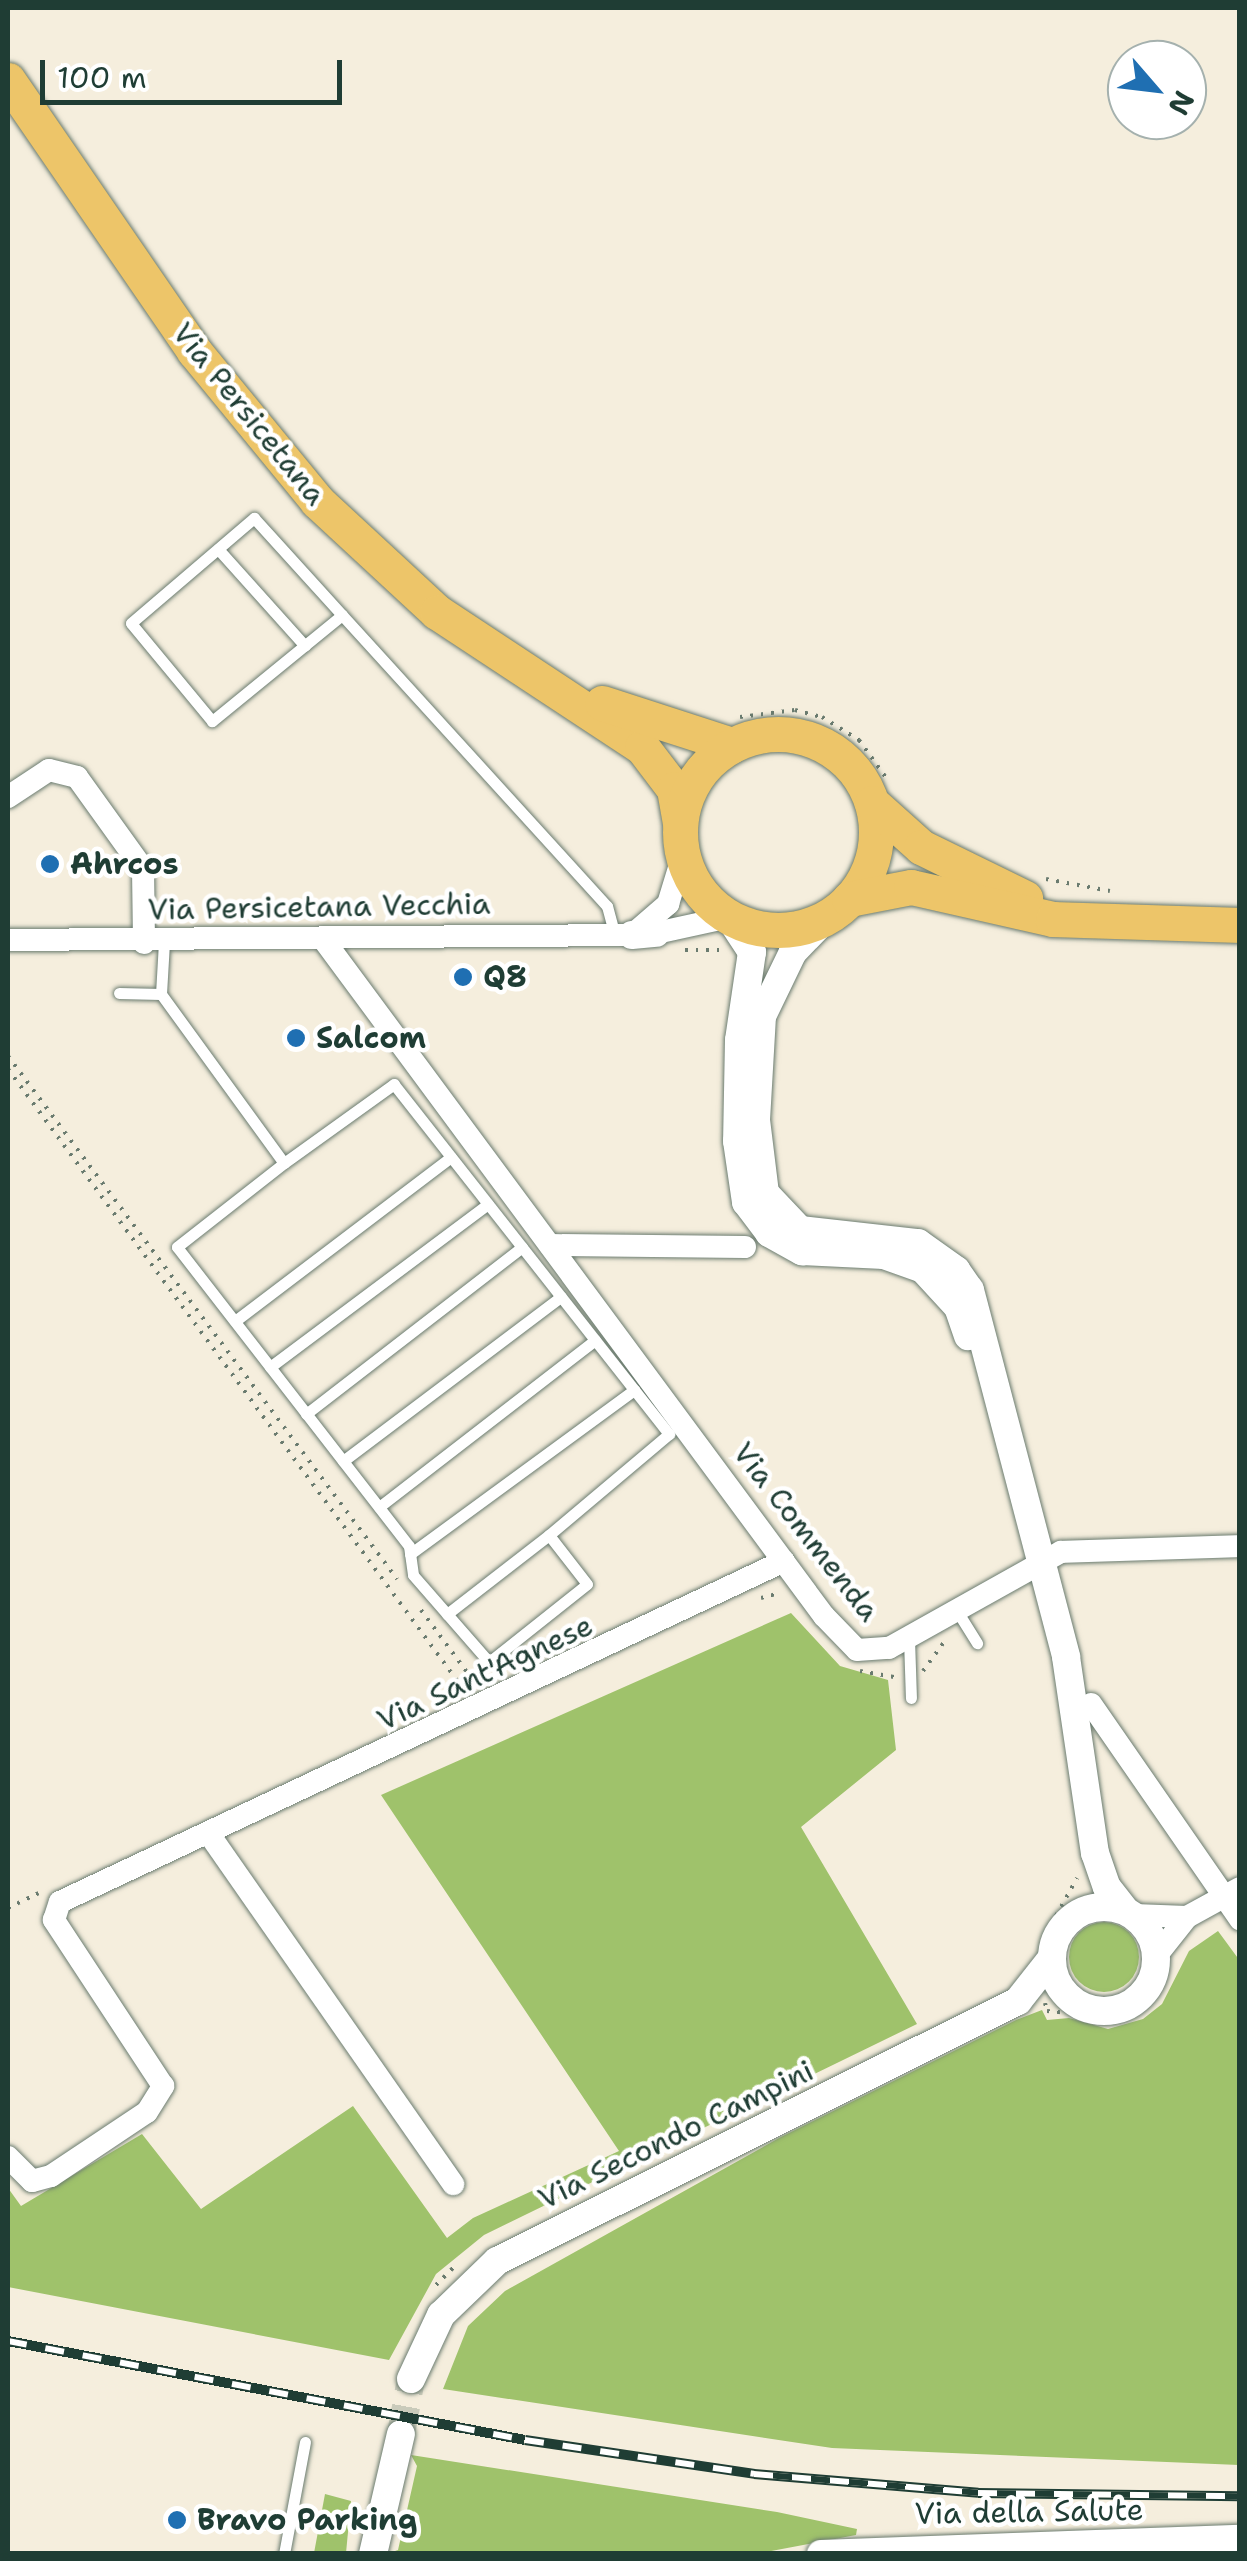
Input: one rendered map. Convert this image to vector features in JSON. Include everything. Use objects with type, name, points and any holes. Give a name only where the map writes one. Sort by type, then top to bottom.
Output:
[{"type":"main road","name":"Via Persicetana","points":[[8,80],[194,350],[318,502],[437,612],[555,684],[624,732],[660,767],[674,788],[681,839]]},
{"type":"main road","name":"Via Persicetana","points":[[555,684],[730,732]]},
{"type":"main road","points":[[1106,906],[1014,913],[911,888],[778,930],[729,917],[700,891],[681,839],[696,778],[730,732],[809,738],[848,763],[882,795],[892,827],[956,868],[1014,895],[1106,906],[1240,925]]},
{"type":"main road","points":[[838,908],[875,844],[882,795]]},
{"type":"street","points":[[8,798],[48,770],[77,778],[142,869],[154,943]]},
{"type":"street","points":[[634,934],[668,904],[681,839]]},
{"type":"street","points":[[838,908],[792,952],[762,1016],[756,1120],[764,1193],[800,1230],[907,1239],[956,1270],[980,1310],[1012,1466]]},
{"type":"street","points":[[729,917],[752,952],[739,1040],[737,1142],[746,1202],[769,1233],[802,1251],[899,1257],[934,1276],[958,1307],[1012,1466],[1040,1564],[1076,1711],[1095,1853],[1107,1887],[1130,1913],[1161,1960]]},
{"type":"street","name":"Via Persicetana Vecchia","points":[[8,940],[154,943],[634,934],[729,917]]},
{"type":"street","name":"Via Commenda","points":[[324,939],[784,1561],[857,1650],[874,1652],[909,1638],[1040,1564],[1076,1550],[1240,1546]]},
{"type":"street","points":[[550,1245],[745,1247]]},
{"type":"street","name":"Via Sant'Agnese","points":[[8,2156],[24,2178],[41,2180],[156,2104],[163,2086],[54,1920],[55,1910],[784,1561]]},
{"type":"street","points":[[1091,1704],[1231,1891],[1240,1920]]},
{"type":"street","points":[[210,1834],[454,2184]]},
{"type":"street","points":[[1095,1853],[1090,1887],[1046,1953],[1060,1988],[1082,2007],[1128,2005],[1151,1984],[1187,1917],[1231,1891]]},
{"type":"street","points":[[1072,1916],[1098,1906],[1130,1913],[1187,1917]]},
{"type":"street","name":"Via Secondo Campini","points":[[1018,2001],[1046,1953]]},
{"type":"street","name":"Via Secondo Campini","points":[[412,2380],[441,2315],[497,2261],[1018,2001],[1048,1998],[1082,2007]]},
{"type":"street","points":[[373,2554],[400,2434]]},
{"type":"street","name":"Via della Salute","points":[[821,2554],[1240,2539]]},
{"type":"lane","points":[[342,616],[212,721],[131,623],[254,518],[634,934]]},
{"type":"lane","points":[[218,548],[305,646]]},
{"type":"lane","points":[[154,943],[160,994],[284,1164]]},
{"type":"lane","points":[[120,993],[160,994]]},
{"type":"lane","points":[[447,1614],[669,1434],[394,1084],[177,1247],[379,1508],[410,1554],[414,1575],[447,1614],[489,1662],[587,1584],[549,1535]]},
{"type":"lane","points":[[235,1321],[451,1157]]},
{"type":"lane","points":[[270,1367],[488,1204]]},
{"type":"lane","points":[[306,1414],[522,1247]]},
{"type":"lane","points":[[343,1461],[561,1297]]},
{"type":"lane","points":[[379,1508],[594,1340]]},
{"type":"lane","points":[[410,1554],[634,1390]]},
{"type":"lane","points":[[957,1611],[976,1643]]},
{"type":"lane","points":[[909,1638],[911,1698]]},
{"type":"lane","points":[[284,2554],[305,2442]]},
{"type":"path","points":[[730,732],[795,710],[822,717],[860,740],[882,795]]},
{"type":"path","points":[[1037,876],[1106,906]]},
{"type":"path","points":[[8,1056],[405,1590]]},
{"type":"path","points":[[8,1070],[474,1704]]},
{"type":"path","points":[[417,1605],[486,1699]]},
{"type":"path","points":[[1046,1953],[1077,1885]]},
{"type":"path","points":[[1047,2011],[1100,2019],[1133,2011],[1157,1987],[1161,1960]]},
{"type":"green space","points":[[791,1613],[840,1666],[888,1680],[896,1750],[801,1827],[917,2024],[484,2235],[436,2274],[389,2360],[8,2287],[8,2188],[21,2206],[142,2134],[201,2209],[353,2106],[447,2238],[473,2218],[619,2151],[381,1795]]},
{"type":"green space","points":[[1104,1922],[1129,1932],[1139,1957],[1129,1982],[1104,1992],[1079,1982],[1069,1957],[1079,1932]]},
{"type":"green space","points":[[1218,1931],[1240,1961],[1239,2465],[832,2448],[443,2389],[468,2326],[505,2291],[779,2138],[1016,2020],[1042,2010],[1047,2020],[1069,2018],[1108,2029],[1143,2019],[1162,2004],[1189,1951]]},
{"type":"green space","points":[[411,2455],[777,2512],[857,2529],[856,2535],[756,2554],[389,2553],[398,2550],[417,2466]]},
{"type":"green space","points":[[325,2494],[351,2501],[346,2553],[314,2553]]},
{"type":"tunnel","points":[[401,2434],[411,2379]]},
{"type":"railway","points":[[8,2341],[525,2440],[754,2474],[978,2493],[1240,2496]]},
{"type":"place","name":"Ahrcos","points":[[50,864]]},
{"type":"place","name":"Q8","points":[[463,977]]},
{"type":"place","name":"Salcom","points":[[296,1038]]},
{"type":"place","name":"Bravo Parking","points":[[177,2520]]}]
